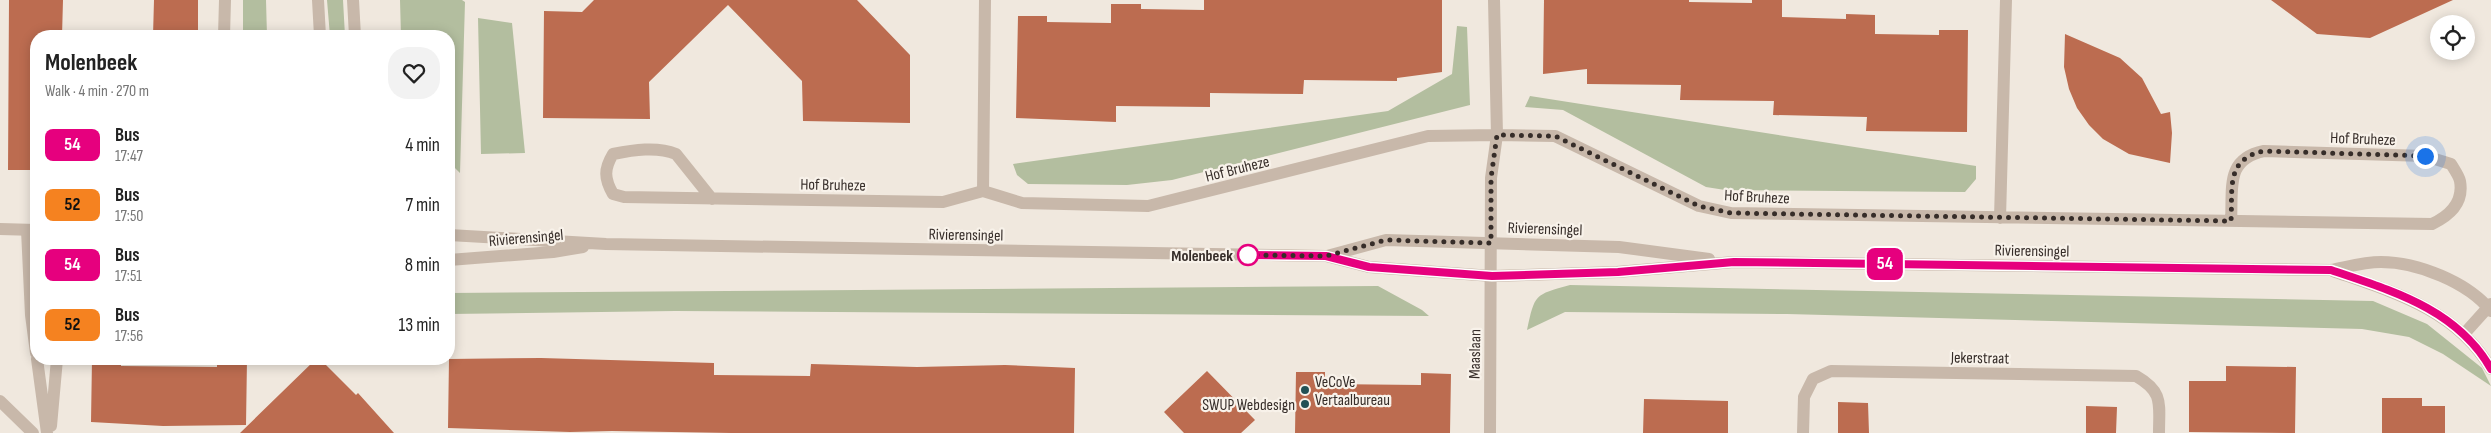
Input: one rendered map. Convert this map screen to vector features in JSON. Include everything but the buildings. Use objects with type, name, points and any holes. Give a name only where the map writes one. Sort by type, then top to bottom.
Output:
[{"type":"street","points":[[224,30],[225,0]]},
{"type":"street","points":[[318,0],[320,30]]},
{"type":"street","points":[[353,0],[355,30]]},
{"type":"street","points":[[983,191],[984,0]]},
{"type":"street","points":[[1491,243],[1491,178],[1497,135],[1494,0]]},
{"type":"street","points":[[2000,218],[2006,0]]},
{"type":"street","name":"Hof Bruheze","points":[[712,199],[676,154],[667,150],[629,150],[613,154],[606,165],[606,180],[612,194],[624,198],[942,202],[983,191],[1022,203],[1148,206],[1428,136],[1555,136],[1699,206],[1731,213],[2000,218],[2432,224],[2448,216],[2458,203],[2460,181],[2451,164],[2425,156],[2264,151],[2251,154],[2239,162],[2233,178],[2231,221]]},
{"type":"street","points":[[0,229],[30,230]]},
{"type":"street","name":"Rivierensingel","points":[[455,235],[606,244],[1326,256],[1369,267],[1492,276],[1588,274],[1734,262],[2331,270],[2379,262],[2405,264],[2436,274],[2490,307]]},
{"type":"street","name":"Rivierensingel","points":[[1326,256],[1386,240],[1619,247],[1734,262]]},
{"type":"street","name":"Maaslaan","points":[[1490,433],[1491,243]]},
{"type":"street","name":"Rivierensingel","points":[[455,260],[553,252],[606,244]]},
{"type":"street","name":"Rivierensingel","points":[[2331,270],[2406,297],[2444,317],[2464,334],[2484,357],[2491,369]]},
{"type":"street","points":[[2464,334],[2490,307]]},
{"type":"street","points":[[38,365],[49,433]]},
{"type":"street","points":[[49,433],[56,365]]},
{"type":"street","name":"Jekerstraat","points":[[1803,433],[1804,397],[1814,379],[1831,370],[2136,376],[2152,386],[2159,402],[2159,433]]},
{"type":"street","points":[[0,401],[33,433]]},
{"type":"green space","points":[[243,0],[266,0],[267,30],[243,30]]},
{"type":"green space","points":[[327,0],[343,0],[345,30],[330,30]]},
{"type":"green space","points":[[400,0],[462,0],[465,2],[460,173],[455,168],[455,30],[401,30]]},
{"type":"green space","points":[[478,18],[512,23],[525,153],[481,154]]},
{"type":"green space","points":[[1457,26],[1467,27],[1470,105],[1172,180],[1127,185],[1028,184],[1017,175],[1013,164],[1388,111],[1452,74]]},
{"type":"green space","points":[[1530,96],[1976,166],[1976,179],[1965,192],[1725,190],[1706,187],[1563,110],[1525,107]]},
{"type":"green space","points":[[1570,285],[2373,301],[2427,324],[2482,368],[2491,386],[2443,354],[2409,337],[2362,329],[1787,314],[1565,312],[1527,330],[1532,309],[1538,298],[1549,291]]},
{"type":"green space","points":[[1378,286],[1422,310],[1429,316],[675,311],[455,314],[455,293]]},
{"type":"bus line","name":"54","points":[[1248,255],[1326,256],[1369,267],[1415,272],[1492,276],[1568,275],[1734,262],[2331,270],[2406,297],[2444,317],[2464,334],[2484,357],[2491,369]]},
{"type":"place","name":"Molenbeek","points":[[1248,255]]},
{"type":"place","name":"VeCoVe Vertaalbureau","points":[[1305,390]]},
{"type":"place","name":"SWUP Webdesign","points":[[1305,404]]},
{"type":"route","points":[[1248,255],[1326,256],[1386,240],[1491,243],[1491,178],[1497,135],[1555,136],[1699,206],[1731,213],[2231,221],[2233,178],[2239,162],[2251,154],[2264,151],[2425,156]]}]
